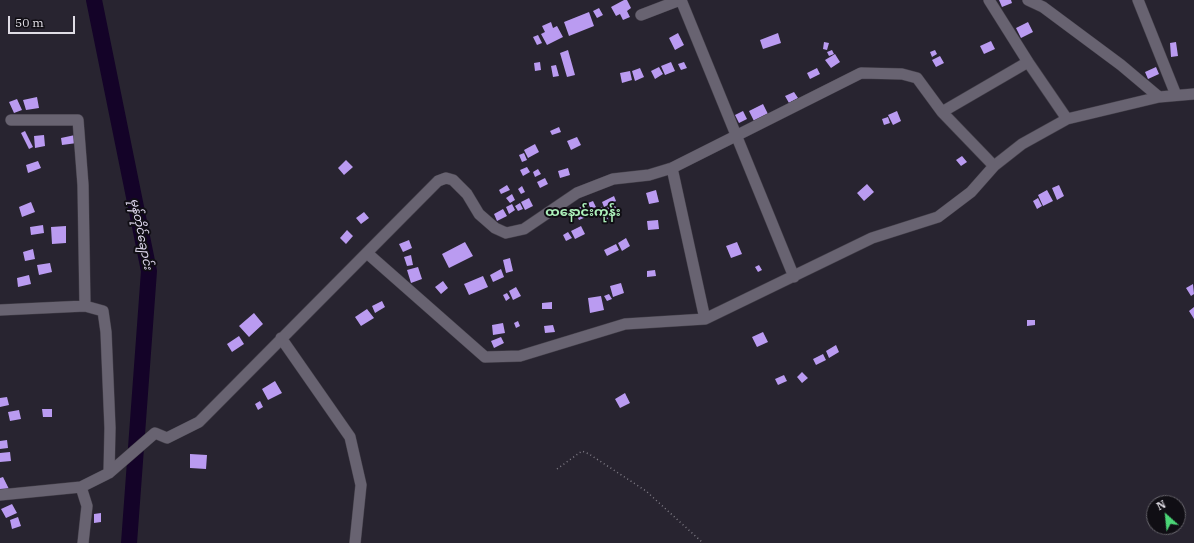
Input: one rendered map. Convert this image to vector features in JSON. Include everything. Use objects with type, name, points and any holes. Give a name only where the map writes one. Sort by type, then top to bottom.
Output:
[{"type":"street","points":[[641,15],[680,0],[794,277]]},
{"type":"street","points":[[989,0],[1028,62],[1067,119]]},
{"type":"street","points":[[1028,0],[1043,7],[1121,65],[1159,97]]},
{"type":"street","points":[[1138,0],[1176,95]]},
{"type":"street","points":[[942,112],[1028,62]]},
{"type":"street","points":[[0,495],[81,487],[109,473],[155,434],[167,438],[199,422],[438,181],[446,178],[453,180],[467,194],[478,214],[494,228],[506,233],[524,229],[578,193],[613,178],[649,175],[672,168],[861,73],[902,74],[917,78],[942,112],[994,166]]},
{"type":"street","points":[[367,253],[485,358],[520,356],[625,324],[705,319],[872,238],[938,218],[971,192],[994,166],[1022,144],[1067,119],[1159,97],[1194,94]]},
{"type":"street","points":[[11,120],[78,120],[83,185],[85,306]]},
{"type":"street","points":[[672,168],[705,319]]},
{"type":"street","points":[[0,310],[85,306],[103,311],[106,332],[110,428],[109,473]]},
{"type":"street","points":[[281,338],[350,437],[361,485],[355,543]]},
{"type":"street","points":[[81,487],[87,506],[83,543]]},
{"type":"path","points":[[558,469],[582,451],[589,454],[646,491],[703,543]]},
{"type":"building","points":[[624,0],[627,0],[631,8],[627,11],[630,17],[623,20],[620,14],[616,16],[611,7]]},
{"type":"building","points":[[999,0],[1011,0],[1012,3],[1002,7]]},
{"type":"building","points":[[599,8],[603,15],[597,18],[593,11]]},
{"type":"building","points":[[589,12],[594,26],[569,36],[564,22]]},
{"type":"building","points":[[551,22],[553,28],[557,26],[563,37],[547,45],[541,34],[545,32],[542,26]]},
{"type":"building","points":[[1028,22],[1033,32],[1021,38],[1016,28]]},
{"type":"building","points":[[678,33],[684,45],[675,50],[669,38]]},
{"type":"building","points":[[778,33],[781,43],[763,49],[760,40]]},
{"type":"building","points":[[538,35],[542,43],[537,45],[533,37]]},
{"type":"building","points":[[991,41],[995,49],[984,54],[980,46]]},
{"type":"building","points":[[824,42],[829,43],[827,50],[823,49]]},
{"type":"building","points":[[1176,42],[1178,56],[1171,57],[1170,43]]},
{"type":"building","points":[[568,50],[575,75],[567,77],[560,53]]},
{"type":"building","points":[[832,50],[834,54],[829,56],[827,52]]},
{"type":"building","points":[[935,50],[937,54],[932,57],[930,52]]},
{"type":"building","points":[[835,54],[840,62],[831,68],[825,60]]},
{"type":"building","points":[[940,56],[944,63],[936,67],[932,60]]},
{"type":"building","points":[[540,62],[541,70],[535,71],[534,63]]},
{"type":"building","points":[[671,62],[675,71],[665,75],[661,66]]},
{"type":"building","points":[[684,62],[687,68],[681,70],[678,64]]},
{"type":"building","points":[[556,65],[559,76],[553,77],[551,66]]},
{"type":"building","points":[[659,67],[663,74],[655,79],[651,71]]},
{"type":"building","points":[[1156,67],[1159,74],[1148,79],[1145,72]]},
{"type":"building","points":[[640,68],[644,77],[635,81],[632,71]]},
{"type":"building","points":[[817,68],[820,74],[810,79],[807,73]]},
{"type":"building","points":[[630,71],[632,80],[622,83],[620,73]]},
{"type":"building","points":[[794,92],[798,98],[789,103],[785,96]]},
{"type":"building","points":[[37,97],[39,108],[26,110],[23,100]]},
{"type":"building","points":[[17,99],[22,110],[14,113],[9,102]]},
{"type":"building","points":[[763,104],[768,114],[754,121],[749,111]]},
{"type":"building","points":[[743,111],[747,119],[739,123],[735,115]]},
{"type":"building","points":[[897,111],[901,121],[893,125],[888,115]]},
{"type":"building","points":[[888,117],[890,123],[884,125],[882,119]]},
{"type":"building","points":[[559,127],[561,132],[552,135],[550,131]]},
{"type":"building","points":[[25,131],[33,147],[29,149],[21,133]]},
{"type":"building","points":[[44,135],[45,146],[35,148],[34,136]]},
{"type":"building","points":[[75,135],[77,143],[62,145],[61,138]]},
{"type":"building","points":[[577,137],[581,145],[571,150],[567,141]]},
{"type":"building","points":[[535,144],[539,152],[528,158],[524,150]]},
{"type":"building","points":[[524,153],[527,160],[522,162],[519,155]]},
{"type":"building","points":[[962,156],[967,162],[961,166],[956,160]]},
{"type":"building","points":[[346,160],[353,167],[344,175],[338,168]]},
{"type":"building","points":[[38,161],[41,168],[28,173],[26,165]]},
{"type":"building","points":[[527,167],[530,172],[523,176],[520,170]]},
{"type":"building","points":[[568,168],[570,175],[560,178],[558,171]]},
{"type":"building","points":[[538,169],[541,174],[535,177],[533,172]]},
{"type":"building","points":[[545,178],[548,184],[540,188],[537,182]]},
{"type":"building","points":[[867,184],[874,192],[864,201],[857,193]]},
{"type":"building","points":[[507,185],[510,190],[501,194],[499,190]]},
{"type":"building","points":[[1059,185],[1064,196],[1057,200],[1052,188]]},
{"type":"building","points":[[522,186],[525,192],[521,194],[518,189]]},
{"type":"building","points":[[656,190],[659,202],[649,204],[646,193]]},
{"type":"building","points":[[1047,190],[1053,201],[1043,206],[1038,195]]},
{"type":"building","points":[[512,194],[515,200],[510,203],[506,198]]},
{"type":"building","points":[[614,196],[616,201],[604,207],[602,202]]},
{"type":"building","points":[[529,198],[533,206],[525,210],[521,202]]},
{"type":"building","points":[[1038,198],[1042,206],[1037,209],[1033,201]]},
{"type":"building","points":[[593,201],[596,207],[591,209],[588,203]]},
{"type":"building","points":[[31,202],[35,212],[22,217],[19,207]]},
{"type":"building","points":[[520,203],[523,209],[518,211],[515,206]]},
{"type":"building","points":[[512,204],[515,210],[509,214],[506,207]]},
{"type":"building","points":[[614,204],[616,208],[607,212],[605,209]]},
{"type":"building","points":[[581,207],[586,217],[579,220],[574,210]]},
{"type":"building","points":[[602,207],[608,219],[604,221],[598,209]]},
{"type":"building","points":[[503,209],[507,216],[497,221],[494,214]]},
{"type":"building","points":[[364,212],[369,218],[361,224],[356,218]]},
{"type":"building","points":[[658,220],[659,229],[648,230],[647,221]]},
{"type":"building","points":[[43,225],[44,233],[31,235],[30,227]]},
{"type":"building","points":[[66,226],[66,243],[52,244],[51,227]]},
{"type":"building","points":[[581,226],[585,234],[575,239],[571,231]]},
{"type":"building","points":[[347,230],[353,236],[346,244],[340,238]]},
{"type":"building","points":[[568,232],[572,238],[566,241],[563,235]]},
{"type":"building","points":[[626,238],[630,246],[622,251],[618,243]]},
{"type":"building","points":[[409,240],[412,248],[403,252],[399,244]]},
{"type":"building","points":[[465,242],[473,256],[449,268],[442,254]]},
{"type":"building","points":[[737,242],[742,254],[731,258],[726,246]]},
{"type":"building","points":[[616,244],[619,250],[607,256],[604,250]]},
{"type":"building","points":[[33,249],[35,259],[25,261],[23,252]]},
{"type":"building","points":[[411,255],[413,265],[407,266],[404,257]]},
{"type":"building","points":[[510,258],[513,271],[506,273],[503,260]]},
{"type":"building","points":[[50,263],[52,272],[39,275],[37,265]]},
{"type":"building","points":[[759,265],[762,270],[758,272],[755,267]]},
{"type":"building","points":[[418,267],[422,279],[411,283],[407,270]]},
{"type":"building","points":[[501,269],[504,277],[493,282],[490,275]]},
{"type":"building","points":[[655,270],[656,276],[647,277],[647,271]]},
{"type":"building","points":[[29,275],[31,284],[18,287],[17,278]]},
{"type":"building","points":[[483,276],[488,287],[469,295],[464,284]]},
{"type":"building","points":[[443,281],[448,288],[441,294],[435,287]]},
{"type":"building","points":[[621,283],[624,293],[613,297],[610,286]]},
{"type":"building","points":[[1193,284],[1194,294],[1191,296],[1186,288]]},
{"type":"building","points":[[516,287],[521,296],[513,300],[509,291]]},
{"type":"building","points":[[507,293],[510,298],[506,301],[503,295]]},
{"type":"building","points":[[609,294],[612,299],[607,301],[604,296]]},
{"type":"building","points":[[601,296],[604,310],[590,313],[588,298]]},
{"type":"building","points":[[382,301],[385,307],[375,313],[372,306]]},
{"type":"building","points":[[552,302],[552,309],[542,309],[542,303]]},
{"type":"building","points":[[1194,307],[1194,319],[1189,311]]},
{"type":"building","points":[[367,309],[374,318],[361,326],[355,317]]},
{"type":"building","points":[[254,313],[263,324],[249,337],[239,326]]},
{"type":"building","points":[[1027,320],[1035,320],[1035,325],[1027,326]]},
{"type":"building","points":[[518,321],[520,326],[516,328],[514,323]]},
{"type":"building","points":[[503,323],[505,333],[493,335],[492,325]]},
{"type":"building","points":[[553,325],[555,332],[545,333],[544,326]]},
{"type":"building","points":[[763,332],[768,342],[757,347],[752,337]]},
{"type":"building","points":[[239,336],[244,344],[232,352],[227,344]]},
{"type":"building","points":[[501,337],[504,343],[494,348],[491,341]]},
{"type":"building","points":[[836,345],[839,352],[829,358],[826,351]]},
{"type":"building","points":[[823,354],[826,360],[816,365],[813,359]]},
{"type":"building","points":[[802,372],[808,378],[802,383],[797,377]]},
{"type":"building","points":[[784,375],[787,381],[778,385],[775,379]]},
{"type":"building","points":[[275,381],[282,393],[268,400],[262,389]]},
{"type":"building","points":[[625,393],[630,403],[620,408],[615,399]]},
{"type":"building","points":[[7,397],[9,405],[0,407],[0,398]]},
{"type":"building","points":[[260,401],[263,407],[258,410],[255,404]]},
{"type":"building","points":[[42,409],[52,409],[52,417],[43,417]]},
{"type":"building","points":[[19,410],[21,419],[10,421],[8,412]]},
{"type":"building","points":[[7,440],[8,448],[0,449],[0,441]]},
{"type":"building","points":[[10,452],[11,461],[0,462],[0,453]]},
{"type":"building","points":[[190,454],[207,455],[206,469],[190,468]]},
{"type":"building","points":[[3,477],[9,489],[0,493],[0,478]]},
{"type":"building","points":[[12,504],[17,513],[6,518],[1,509]]},
{"type":"building","points":[[101,513],[101,522],[94,523],[94,514]]},
{"type":"building","points":[[18,517],[21,526],[12,529],[10,520]]},
{"type":"waterway","name":"မုန်တိုင်ချောင်း","points":[[94,0],[149,271],[129,543]]},
{"type":"district","name":"ထနောင်းကုန်း","points":[[583,212]]}]
